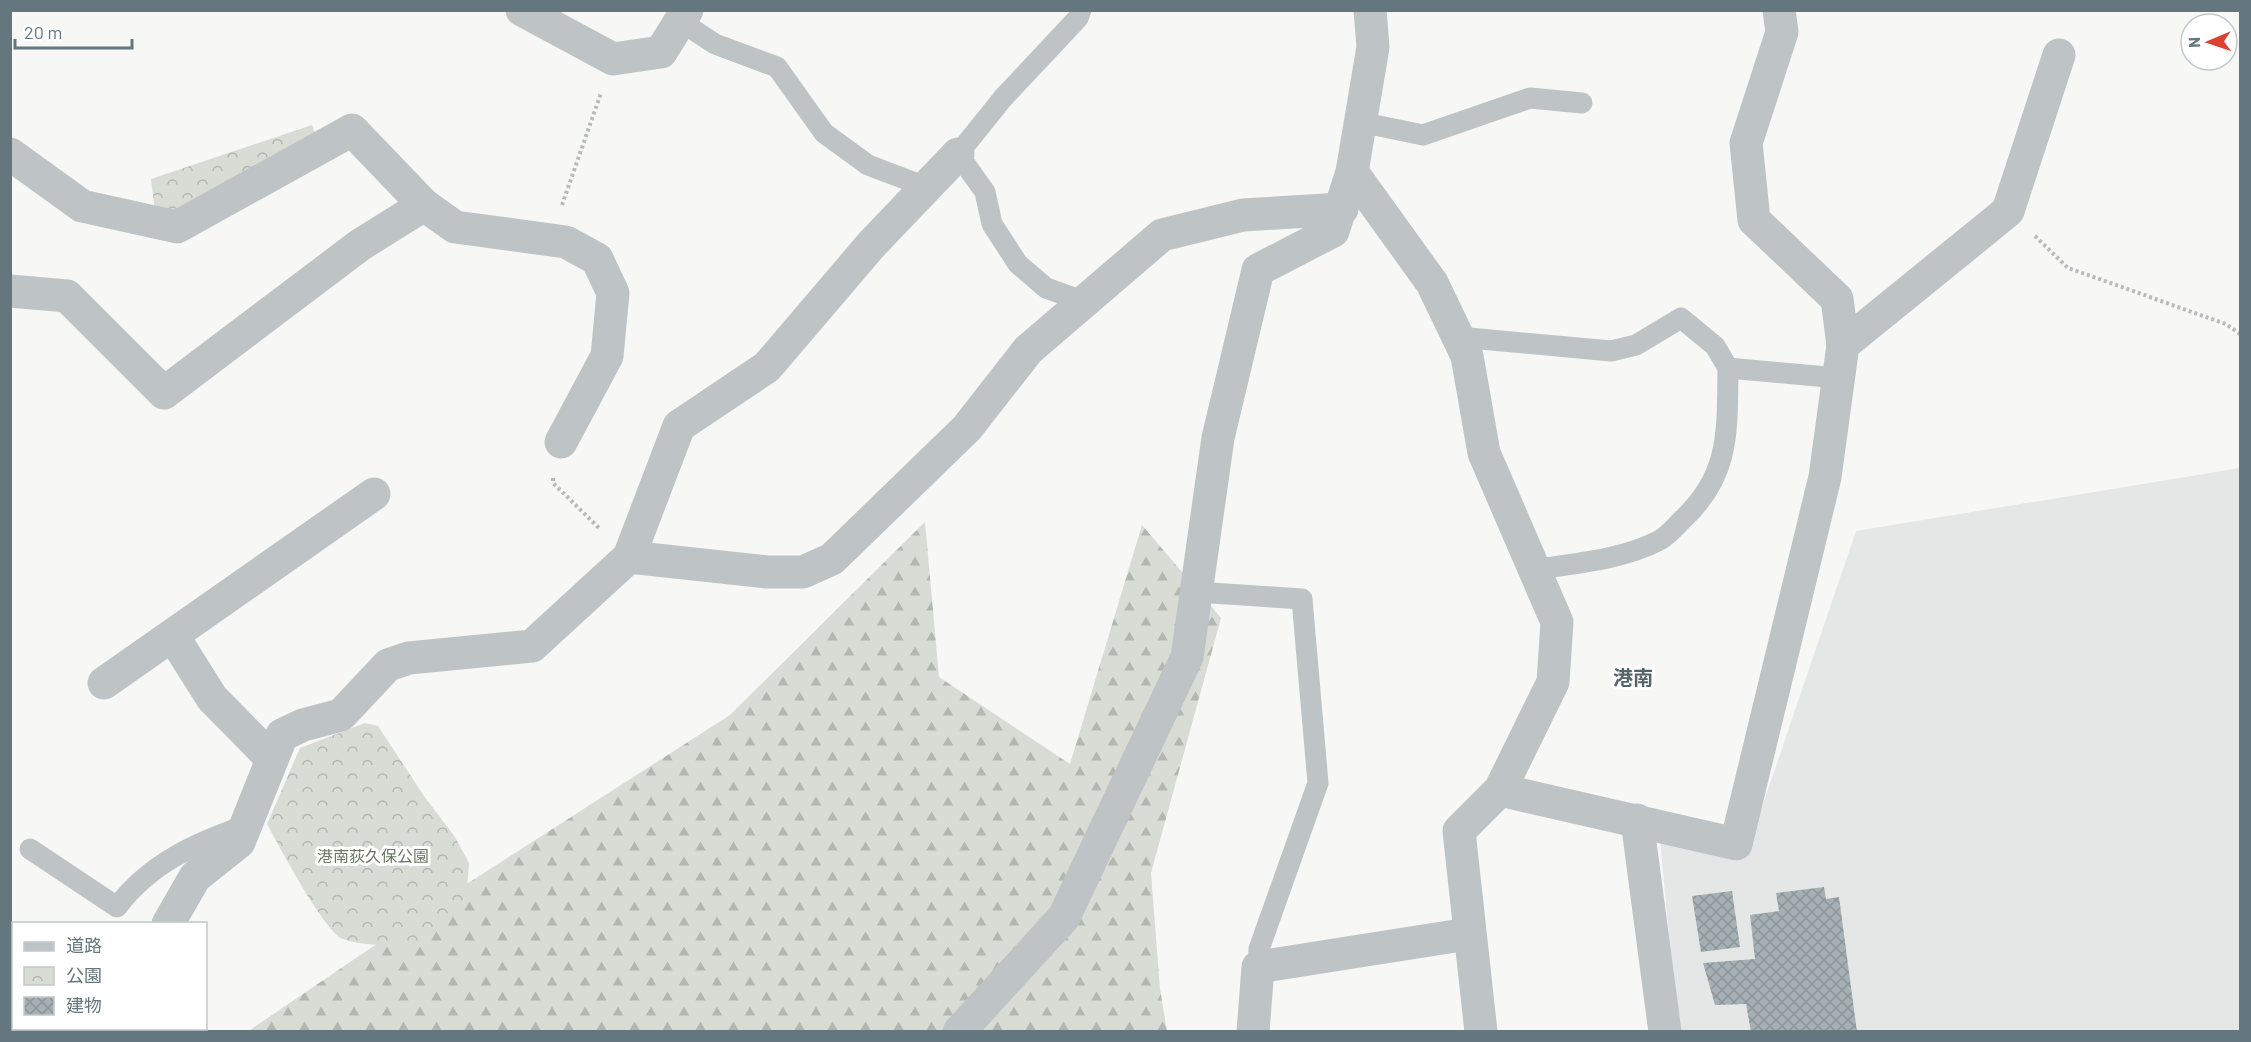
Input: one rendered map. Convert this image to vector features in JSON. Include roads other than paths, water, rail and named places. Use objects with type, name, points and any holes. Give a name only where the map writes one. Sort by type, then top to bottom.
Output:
[{"type":"street","points":[[522,10],[613,59],[661,52],[683,16]]},
{"type":"street","points":[[959,1032],[1065,917],[1187,657],[1218,438],[1257,270],[1333,231],[1342,209],[1352,172],[1372,47],[1370,10]]},
{"type":"street","points":[[1500,790],[1736,844],[1825,477],[1843,345],[1837,299],[1754,220],[1746,143],[1782,32],[1779,10]]},
{"type":"street","points":[[1843,345],[2008,211],[2060,55]]},
{"type":"street","points":[[10,154],[82,206],[177,227],[352,130],[423,205],[455,227],[566,242],[597,259],[614,293],[606,356],[561,442]]},
{"type":"street","points":[[169,922],[195,877],[239,843],[282,735],[303,725],[341,715],[388,665],[409,658],[532,646],[628,557],[679,426],[767,367],[870,245],[958,154]]},
{"type":"street","points":[[1352,172],[1432,283],[1467,356],[1484,453],[1557,622],[1554,682],[1500,790],[1459,831],[1468,934],[1481,1032]]},
{"type":"street","points":[[10,291],[67,296],[164,393],[360,245],[423,205]]},
{"type":"street","points":[[628,557],[767,572],[803,572],[832,559],[967,428],[1028,350],[1162,235],[1242,215],[1342,209]]},
{"type":"street","points":[[104,684],[374,494]]},
{"type":"street","points":[[173,636],[212,698],[272,759]]},
{"type":"street","points":[[1637,820],[1665,1032]]},
{"type":"street","points":[[1253,1032],[1258,967],[1468,934]]},
{"type":"lane","points":[[1080,10],[1077,18],[1003,98],[958,154],[985,192],[992,224],[1017,264],[1046,288],[1085,302]]},
{"type":"lane","points":[[683,16],[715,44],[777,67],[824,133],[868,165],[926,187]]},
{"type":"lane","points":[[1360,122],[1423,135],[1530,98],[1582,103]]},
{"type":"lane","points":[[1458,337],[1611,351],[1636,345],[1681,318],[1715,346],[1728,368],[1727,435],[1719,470],[1692,511],[1660,541],[1615,555],[1533,570]]},
{"type":"lane","points":[[1728,368],[1838,378]]},
{"type":"lane","points":[[1196,592],[1302,599],[1318,783],[1259,949],[1258,967]]},
{"type":"lane","points":[[30,849],[117,907],[147,874],[169,857],[247,825]]},
{"type":"district","name":"港南","points":[[1633,678]]},
{"type":"park label","name":"港南荻久保公園","points":[[373,856]]}]
